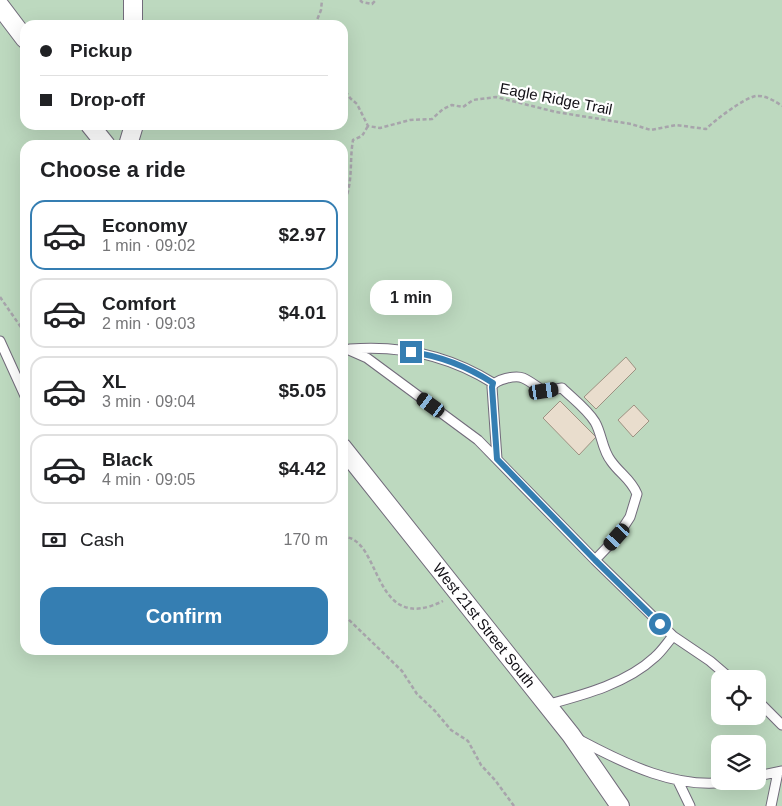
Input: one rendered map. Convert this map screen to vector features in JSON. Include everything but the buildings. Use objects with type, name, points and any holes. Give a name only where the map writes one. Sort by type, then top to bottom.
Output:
[{"type":"street","points":[[133,0],[133,20]]},
{"type":"street","points":[[0,6],[20,32]]},
{"type":"street","points":[[94,130],[102,140]]},
{"type":"street","name":"West 21st Street South","points":[[348,455],[571,735],[620,806]]},
{"type":"lane","points":[[0,341],[20,385]]},
{"type":"lane","points":[[348,348],[394,349],[428,354],[474,371],[493,383]]},
{"type":"lane","points":[[348,349],[367,358],[478,440],[595,560],[673,636],[720,670]]},
{"type":"lane","points":[[493,383],[498,380],[522,377],[544,391],[562,388],[594,420],[602,436],[606,454],[611,462],[633,484],[637,494],[630,518],[617,537],[595,560]]},
{"type":"lane","points":[[493,383],[497,459]]},
{"type":"lane","points":[[546,705],[584,694],[615,682],[641,668],[656,656],[673,636]]},
{"type":"lane","points":[[766,709],[782,725]]},
{"type":"lane","points":[[571,735],[615,759],[678,781],[711,784]]},
{"type":"lane","points":[[766,775],[780,772],[771,806]]},
{"type":"lane","points":[[678,781],[690,806]]},
{"type":"path","points":[[317,20],[322,0]]},
{"type":"path","points":[[360,0],[372,4],[376,0]]},
{"type":"path","points":[[348,95],[357,104],[368,126],[362,136],[353,140],[350,152],[348,196]]},
{"type":"path","name":"Eagle Ridge Trail","points":[[368,126],[380,128],[410,120],[432,119],[443,109],[452,105],[463,106],[473,100],[496,97],[570,114],[631,124],[651,130],[676,125],[706,128],[721,116],[756,96],[770,99],[782,106]]},
{"type":"path","points":[[0,297],[20,327]]},
{"type":"path","points":[[348,537],[355,540],[365,553],[392,600],[399,605],[408,607],[426,606]]},
{"type":"path","points":[[348,619],[402,671],[417,694],[451,730],[468,741],[481,765],[495,780],[514,806]]},
{"type":"green space","points":[[0,0],[782,0],[782,806],[0,806]]},
{"type":"route","points":[[411,352],[428,354],[454,362],[474,371],[493,383],[497,459],[660,624]]}]
